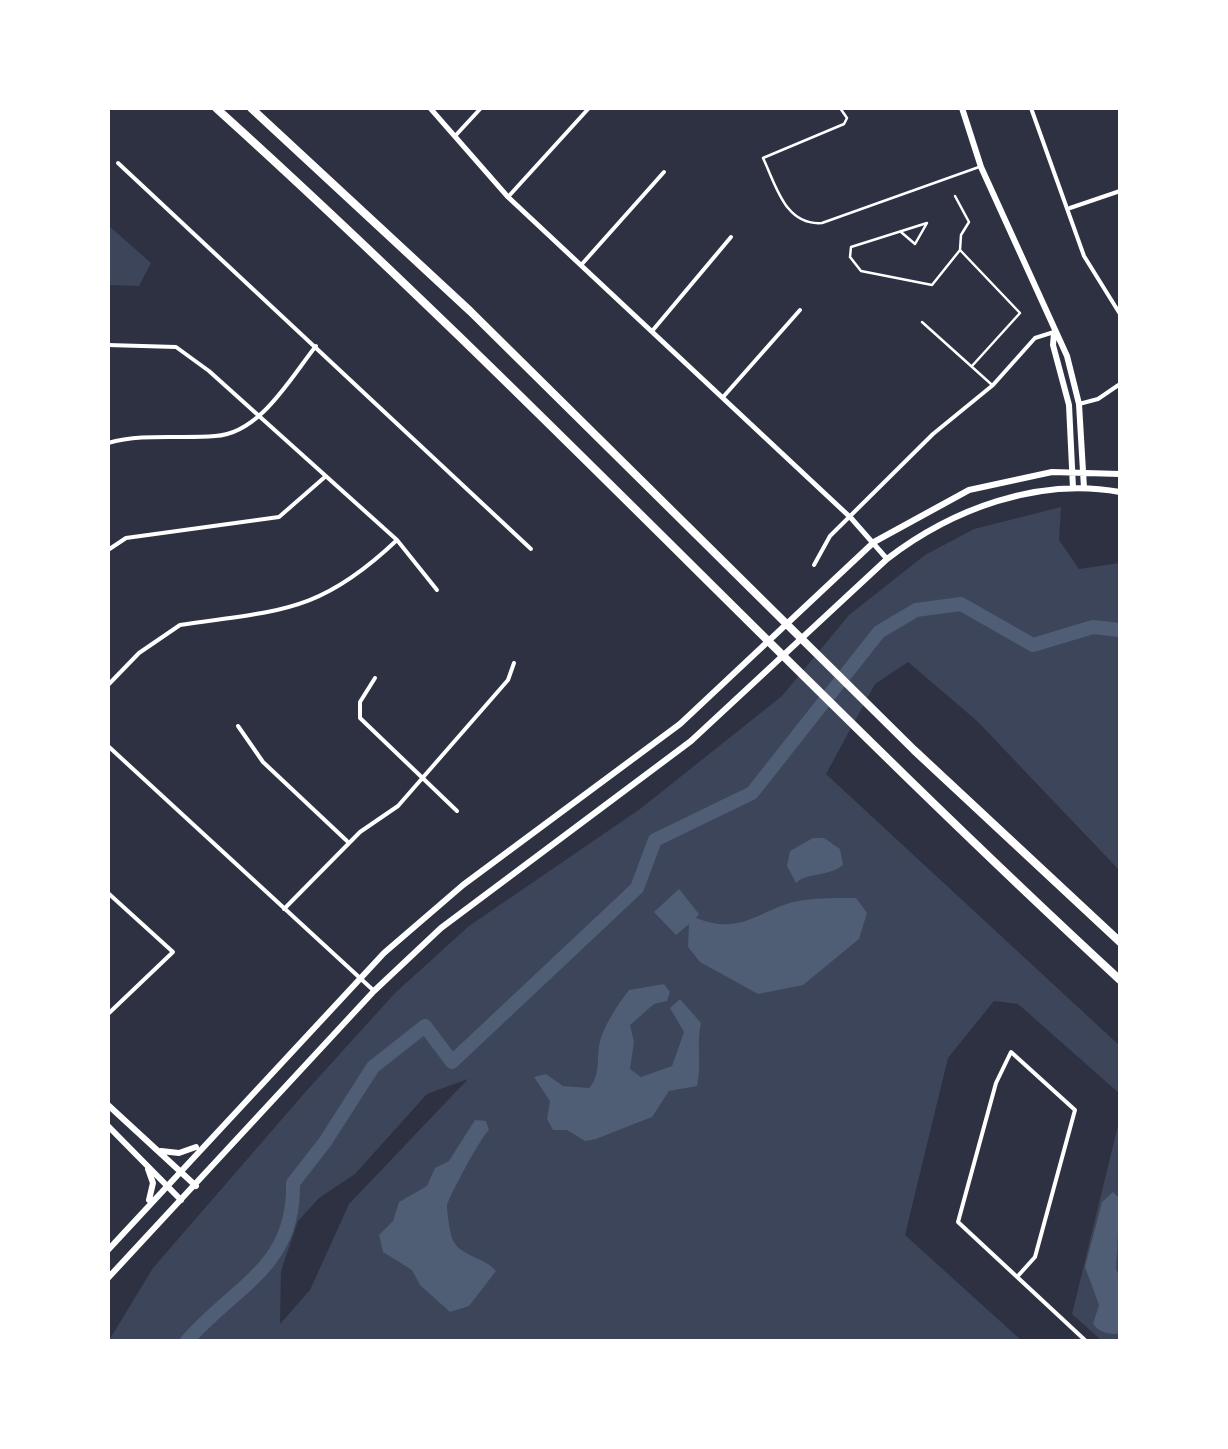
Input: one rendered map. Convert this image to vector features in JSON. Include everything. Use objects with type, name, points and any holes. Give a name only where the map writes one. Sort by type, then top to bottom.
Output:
[{"type":"highway","points":[[216,108],[451,328],[896,769],[1120,980]]},
{"type":"highway","points":[[252,108],[470,311],[914,750],[1120,942]]},
{"type":"main road","points":[[962,108],[981,167],[1067,356],[1079,404],[1084,488]]},
{"type":"main road","points":[[1054,332],[1053,345],[1069,405],[1074,488]]},
{"type":"main road","points":[[108,1250],[359,978],[463,884],[680,724],[874,542],[969,490],[1052,472],[1120,474]]},
{"type":"main road","points":[[108,1278],[374,990],[498,881],[691,741],[909,541],[990,502],[1036,491],[1084,488],[1120,492]]},
{"type":"main road","points":[[108,1105],[196,1186]]},
{"type":"main road","points":[[108,1126],[181,1200]]},
{"type":"main road","points":[[158,1151],[190,1151],[206,1141]]},
{"type":"main road","points":[[145,1164],[153,1183],[148,1204]]},
{"type":"street","points":[[430,108],[508,197],[851,518],[886,559]]},
{"type":"street","points":[[456,135],[480,108]]},
{"type":"street","points":[[508,197],[588,108]]},
{"type":"street","points":[[1031,108],[1070,208],[1084,256],[1120,314]]},
{"type":"street","points":[[118,162],[531,549]]},
{"type":"street","points":[[582,264],[664,172]]},
{"type":"street","points":[[1070,208],[1120,191]]},
{"type":"street","points":[[652,330],[731,237]]},
{"type":"street","points":[[722,398],[800,310]]},
{"type":"street","points":[[814,566],[830,536],[933,434],[992,385],[1035,338],[1054,332]]},
{"type":"street","points":[[108,346],[176,347],[210,370],[257,418],[397,540],[437,590]]},
{"type":"street","points":[[108,443],[124,438],[225,435],[257,418],[316,346]]},
{"type":"street","points":[[1079,404],[1098,399],[1120,384]]},
{"type":"street","points":[[108,550],[126,538],[279,517],[326,476]]},
{"type":"street","points":[[108,684],[180,624],[278,613],[315,601],[344,585],[397,540]]},
{"type":"street","points":[[284,910],[349,843],[398,806],[422,781],[508,680],[514,662]]},
{"type":"street","points":[[374,678],[360,702],[360,718],[422,781],[458,811]]},
{"type":"street","points":[[238,726],[264,762],[349,843]]},
{"type":"street","points":[[108,746],[374,990]]},
{"type":"street","points":[[108,893],[172,952],[108,1014]]},
{"type":"street","points":[[1016,1276],[1035,1256],[1075,1110],[1011,1052],[996,1083],[958,1222],[1016,1276],[1087,1342]]},
{"type":"lane","points":[[840,108],[846,118],[844,124],[763,158],[790,213],[802,221],[822,223],[981,167]]},
{"type":"lane","points":[[902,232],[915,244],[927,223],[851,247],[850,257],[860,271],[937,284],[960,250],[961,235],[969,222],[954,196]]},
{"type":"lane","points":[[960,250],[1020,313],[972,366]]},
{"type":"lane","points":[[922,322],[992,385]]},
{"type":"shaded area","points":[[108,225],[151,263],[139,286],[108,285]]},
{"type":"shaded area","points":[[1061,507],[1059,540],[1079,569],[1120,563],[1120,871],[977,721],[908,662],[875,684],[826,774],[1120,1046],[1120,1094],[1018,1004],[994,1001],[948,1058],[905,1235],[1022,1341],[108,1342],[153,1268],[395,993],[469,926],[640,809],[782,696],[849,615],[925,555],[974,529]],"holes":[[[468,1079],[349,1204],[310,1290],[280,1324],[281,1271],[298,1221],[319,1198],[355,1174],[427,1094]]]},
{"type":"shaded area","points":[[813,838],[824,838],[840,849],[843,865],[796,883],[787,866],[790,851]]},
{"type":"shaded area","points":[[679,889],[699,914],[696,918],[711,923],[747,921],[793,902],[817,899],[856,898],[867,913],[859,939],[803,985],[758,994],[700,962],[688,947],[689,924],[676,935],[654,912]]},
{"type":"shaded area","points":[[664,984],[670,992],[667,1001],[654,1004],[630,1025],[634,1042],[630,1069],[641,1077],[672,1066],[684,1032],[670,1008],[680,999],[701,1023],[697,1086],[669,1091],[652,1117],[596,1139],[585,1141],[567,1130],[553,1130],[547,1119],[550,1101],[534,1077],[546,1074],[563,1086],[589,1088],[597,1072],[602,1035],[629,990]]},
{"type":"shaded area","points":[[1120,1117],[1120,1341],[1102,1341],[1072,1314]]},
{"type":"shaded area","points":[[475,1120],[486,1121],[489,1130],[453,1192],[447,1206],[448,1218],[455,1244],[496,1271],[469,1306],[450,1312],[420,1285],[412,1270],[383,1252],[379,1235],[393,1221],[399,1202],[427,1186],[435,1168],[449,1161]]},
{"type":"shaded area","points":[[1113,1192],[1120,1199],[1116,1269],[1120,1278],[1120,1333],[1113,1334],[1093,1324],[1099,1305],[1085,1267],[1102,1202]]},
{"type":"waterway","points":[[186,1342],[273,1256],[291,1212],[293,1183],[325,1142],[373,1067],[425,1026],[452,1062],[637,888],[655,840],[752,793],[879,632],[916,610],[961,604],[1033,645],[1093,627],[1120,630]]}]
